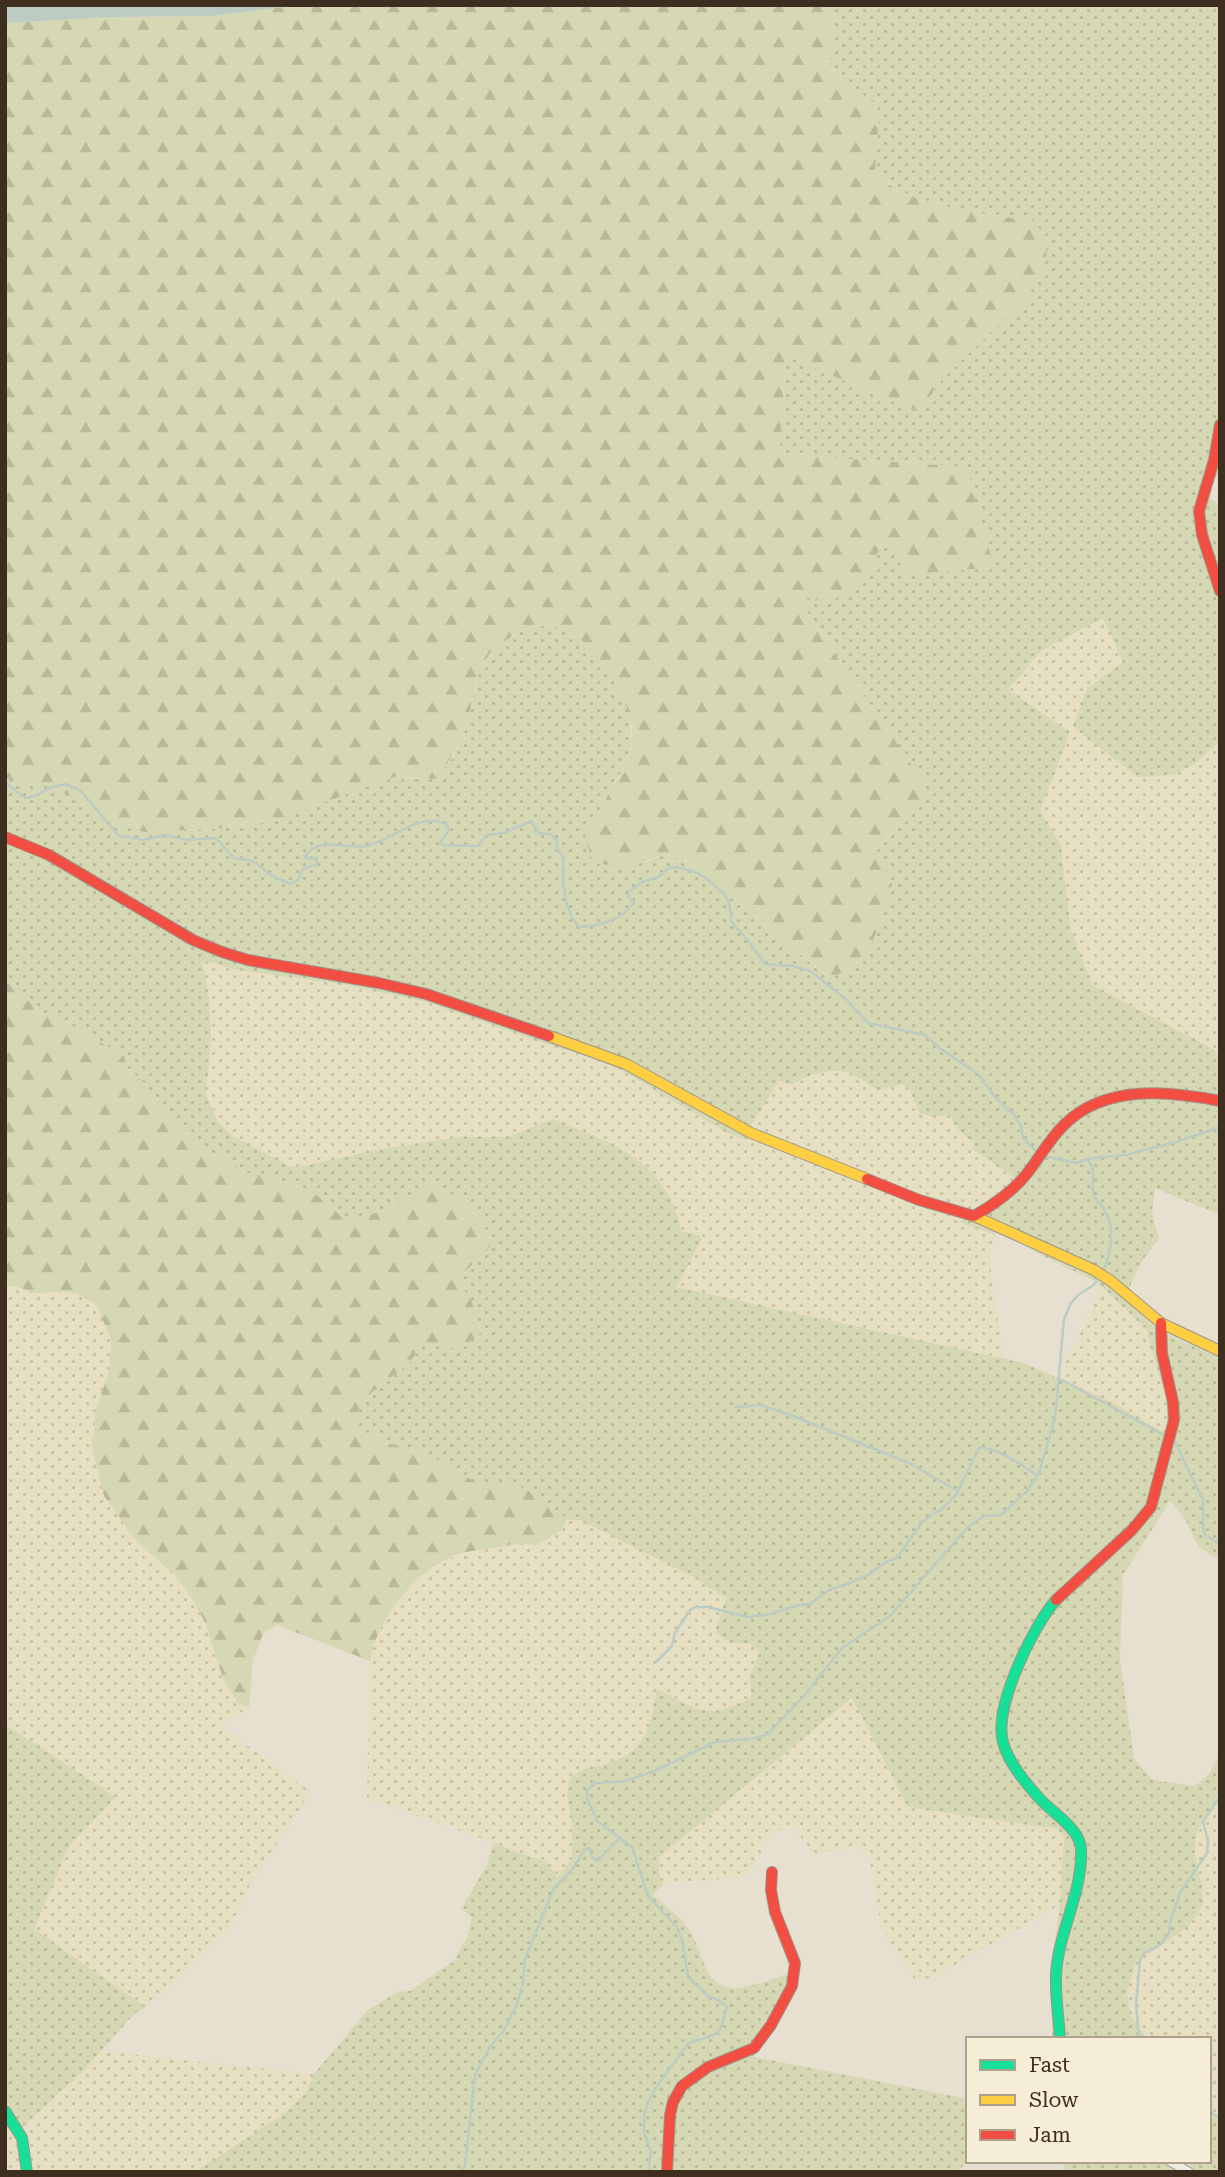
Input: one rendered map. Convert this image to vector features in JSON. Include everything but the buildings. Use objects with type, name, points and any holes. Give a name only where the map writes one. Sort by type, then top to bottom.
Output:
[{"type":"street","points":[[1220,425],[1214,460],[1199,511],[1202,535],[1220,591]]},
{"type":"street","points":[[5,836],[49,855],[193,940],[222,952],[248,960],[426,994],[626,1064],[751,1133],[919,1200],[974,1216],[1094,1270],[1161,1323],[1220,1351]]},
{"type":"street","points":[[974,1216],[1016,1186],[1064,1124],[1084,1109],[1113,1100],[1154,1093],[1190,1094],[1220,1101]]},
{"type":"street","points":[[1060,2037],[1056,1974],[1063,1938],[1076,1897],[1081,1846],[1072,1830],[1040,1799],[1009,1758],[1002,1740],[1003,1714],[1007,1693],[1044,1613],[1066,1588],[1132,1530],[1151,1507],[1174,1420],[1173,1402],[1162,1353],[1161,1323]]},
{"type":"street","points":[[667,2172],[670,2115],[673,2102],[682,2086],[708,2067],[754,2048],[771,2025],[792,1986],[795,1963],[775,1912],[771,1891],[772,1872]]},
{"type":"street","points":[[5,2111],[22,2138],[27,2172]]},
{"type":"street","points":[[1173,2163],[1189,2172]]},
{"type":"shaded area","points":[[5,5],[297,5],[212,16],[109,17],[6,23]]},
{"type":"shaded area","points":[[1104,618],[1123,662],[1087,689],[1197,762],[1220,741],[1220,1058],[1213,1049],[1092,985],[1071,929],[1060,843],[1040,811],[1070,732],[1008,690],[1041,651]]},
{"type":"shaded area","points":[[205,960],[238,970],[347,985],[423,1001],[591,1057],[626,1073],[726,1132],[778,1080],[791,1085],[819,1073],[841,1072],[850,1074],[878,1090],[903,1084],[910,1091],[912,1098],[933,1117],[949,1115],[959,1130],[974,1144],[972,1150],[1016,1179],[960,1223],[995,1235],[989,1255],[1003,1358],[676,1287],[698,1235],[681,1231],[544,1122],[507,1137],[461,1137],[380,1149],[300,1167],[290,1166],[231,1135],[223,1128],[206,1094],[211,1042],[209,996],[203,964]]},
{"type":"shaded area","points":[[5,1283],[35,1293],[73,1292],[94,1302],[98,1308],[111,1340],[110,1367],[96,1410],[137,1542],[175,1575],[191,1597],[206,1624],[223,1679],[238,1703],[249,1707],[230,1720],[218,1724],[311,1792],[250,1885],[230,1929],[145,2007],[34,1929],[69,1846],[116,1797],[5,1724]]},
{"type":"shaded area","points":[[1099,1287],[1149,1332],[1168,1407],[1163,1433],[1108,1400],[1058,1378],[1091,1312]]},
{"type":"shaded area","points":[[567,1519],[582,1521],[697,1579],[726,1598],[732,1643],[748,1643],[760,1651],[750,1676],[751,1697],[747,1701],[720,1712],[707,1713],[657,1689],[649,1730],[642,1744],[609,1763],[583,1768],[567,1797],[572,1824],[572,1859],[558,1878],[545,1861],[367,1798],[370,1661],[373,1643],[381,1626],[404,1593],[423,1576],[456,1555],[524,1543],[536,1545],[562,1530]]},
{"type":"shaded area","points":[[852,1698],[909,1807],[1058,1829],[1064,1838],[1060,1905],[941,1973],[917,1983],[881,1927],[869,1856],[859,1846],[812,1854],[794,1826],[777,1831],[769,1837],[753,1867],[745,1875],[738,1878],[662,1883],[658,1858]]},
{"type":"shaded area","points":[[1220,1791],[1220,2119],[1211,2113],[1211,2037],[1146,2037],[1130,2015],[1127,1992],[1135,1965],[1142,1956],[1156,1949],[1202,1887],[1194,1850],[1197,1832]]},
{"type":"shaded area","points":[[101,2051],[314,2074],[306,2093],[286,2112],[195,2172],[5,2172],[5,2127],[15,2135]]},
{"type":"green space","points":[[297,5],[832,5],[830,59],[835,72],[877,106],[879,117],[875,171],[905,193],[926,201],[972,212],[1035,221],[1047,242],[1046,260],[1027,298],[942,379],[919,412],[786,356],[779,454],[967,467],[994,567],[907,575],[885,538],[867,575],[833,601],[796,597],[923,781],[928,796],[876,848],[892,884],[883,918],[870,946],[852,968],[830,978],[686,861],[665,855],[624,867],[593,863],[585,837],[625,766],[631,750],[632,727],[620,693],[599,657],[574,635],[560,628],[545,625],[529,628],[512,636],[491,652],[477,679],[463,734],[438,779],[397,776],[269,822],[225,828],[144,832],[116,824],[96,814],[78,800],[48,786],[26,785],[5,778],[5,23],[109,17],[212,16]]},
{"type":"green space","points":[[832,5],[1220,5],[1220,470],[1207,497],[1220,505],[1220,741],[1197,762],[1174,775],[1138,777],[1073,727],[1087,689],[1123,662],[1103,618],[1041,651],[1008,690],[1070,732],[1040,811],[1060,843],[1071,929],[1092,985],[1213,1049],[1220,1058],[1220,1215],[1155,1188],[1152,1213],[1159,1239],[1139,1267],[1126,1299],[1159,1331],[1220,1358],[1220,1560],[1198,1547],[1185,1519],[1170,1501],[1123,1575],[1120,1659],[1134,1759],[1153,1780],[1195,1786],[1208,1775],[1220,1755],[1220,1791],[1197,1832],[1194,1850],[1203,1905],[1188,1927],[1142,1956],[1135,1965],[1127,1992],[1130,2015],[1146,2037],[1052,2037],[1051,1967],[1060,1905],[1064,1837],[1058,1829],[908,1807],[852,1698],[658,1858],[660,1880],[664,1884],[652,1895],[687,1927],[706,1968],[717,1982],[741,1988],[793,1973],[754,2057],[966,2099],[966,2163],[957,2172],[195,2172],[286,2112],[306,2093],[314,2074],[368,2010],[398,1992],[410,1991],[454,1961],[467,1937],[472,1917],[461,1909],[487,1865],[493,1843],[546,1862],[558,1877],[572,1859],[572,1824],[567,1797],[569,1780],[585,1769],[622,1757],[640,1743],[649,1725],[657,1689],[702,1710],[731,1707],[751,1697],[750,1676],[760,1651],[748,1643],[732,1643],[715,1633],[726,1598],[697,1579],[582,1521],[567,1519],[526,1489],[506,1485],[480,1485],[443,1462],[384,1442],[356,1427],[354,1418],[371,1393],[406,1366],[423,1346],[459,1347],[481,1332],[471,1299],[458,1282],[491,1244],[488,1233],[469,1208],[433,1183],[390,1210],[347,1219],[309,1191],[264,1174],[248,1173],[195,1143],[151,1099],[148,1086],[128,1070],[124,1056],[69,1024],[41,1012],[5,981],[5,778],[26,785],[48,786],[78,800],[96,814],[116,824],[144,832],[225,828],[269,822],[397,776],[416,779],[444,768],[453,757],[467,725],[480,667],[493,650],[521,630],[553,626],[571,631],[588,644],[607,666],[629,710],[632,741],[627,762],[601,807],[593,827],[645,862],[665,855],[686,861],[829,978],[876,848],[928,796],[923,781],[796,596],[867,575],[885,538],[966,467],[779,454],[786,356],[919,412],[942,379],[1027,298],[1035,221],[949,207],[905,193],[888,183],[875,171],[879,117],[877,106],[835,72],[830,59]],"holes":[[[205,961],[238,970],[347,985],[423,1001],[591,1057],[626,1073],[726,1132],[743,1139],[779,1080],[791,1085],[811,1076],[842,1071],[878,1090],[903,1084],[910,1091],[920,1113],[933,1117],[949,1115],[959,1130],[974,1144],[972,1149],[1016,1179],[980,1209],[959,1222],[995,1235],[997,1228],[1039,1254],[1095,1281],[1146,1328],[1168,1407],[1163,1432],[1108,1400],[1024,1363],[676,1287],[702,1239],[698,1235],[681,1231],[671,1200],[661,1184],[636,1158],[604,1140],[553,1119],[507,1137],[461,1137],[380,1149],[300,1167],[290,1166],[231,1135],[218,1122],[206,1094],[211,1042],[209,996],[203,964]]]},
{"type":"green space","points":[[5,981],[41,1012],[69,1024],[124,1056],[128,1070],[148,1086],[151,1100],[195,1143],[247,1173],[264,1174],[309,1191],[347,1219],[390,1210],[396,1203],[433,1183],[469,1208],[488,1234],[491,1245],[458,1282],[471,1299],[481,1332],[459,1347],[423,1346],[406,1366],[371,1393],[354,1418],[356,1427],[384,1442],[443,1462],[480,1485],[515,1485],[526,1489],[567,1519],[562,1530],[536,1545],[520,1544],[456,1555],[426,1572],[389,1613],[374,1645],[370,1661],[277,1625],[263,1634],[253,1660],[249,1707],[238,1703],[223,1679],[206,1624],[191,1597],[175,1575],[137,1542],[104,1496],[92,1445],[96,1410],[110,1367],[111,1340],[98,1308],[93,1302],[73,1292],[35,1293],[5,1283]]},
{"type":"green space","points":[[5,1724],[116,1797],[69,1846],[34,1929],[145,2007],[133,2015],[84,2070],[14,2135],[5,2127]]},
{"type":"green space","points":[[1211,2113],[1220,2119],[1220,2172],[1066,2172],[1063,2163],[1211,2163]]},
{"type":"waterway","points":[[5,782],[25,798],[66,784],[81,791],[118,835],[142,840],[166,835],[187,840],[216,838],[234,858],[253,861],[271,875],[290,884],[298,880],[303,869],[317,864],[316,858],[308,859],[305,856],[319,846],[367,846],[425,821],[446,824],[449,830],[441,841],[442,845],[478,846],[486,835],[504,833],[531,821],[539,833],[550,834],[557,840],[557,849],[564,858],[563,885],[567,904],[579,927],[617,918],[634,902],[628,897],[629,892],[669,868],[677,867],[698,873],[724,894],[729,903],[732,923],[765,964],[809,970],[847,1000],[868,1023],[925,1035],[978,1074],[995,1097],[1015,1116],[1021,1126],[1023,1138],[1038,1153]]},
{"type":"waterway","points":[[1044,1156],[1076,1163],[1087,1159],[1125,1155],[1220,1127]]},
{"type":"waterway","points":[[1087,1159],[1093,1172],[1094,1196],[1104,1209],[1110,1224],[1110,1250],[1102,1273]]},
{"type":"waterway","points":[[648,2172],[651,2152],[644,2132],[644,2116],[648,2102],[688,2044],[710,2037],[718,2031],[727,2007],[708,1996],[688,1977],[683,1944],[677,1927],[648,1896],[632,1847],[597,1821],[587,1798],[587,1790],[596,1783],[626,1781],[652,1772],[715,1742],[757,1738],[768,1734],[803,1697],[842,1648],[889,1617],[967,1528],[984,1516],[1001,1515],[1027,1491],[1039,1473],[1055,1418],[1064,1319],[1071,1303],[1094,1285],[1098,1278]]},
{"type":"waterway","points":[[1060,1379],[1168,1437]]},
{"type":"waterway","points":[[735,1407],[761,1405],[793,1416],[909,1463],[958,1491]]},
{"type":"waterway","points":[[1174,1440],[1203,1500],[1205,1535],[1220,1544]]},
{"type":"waterway","points":[[656,1662],[672,1646],[675,1633],[690,1610],[695,1607],[708,1607],[748,1617],[771,1614],[810,1604],[829,1590],[870,1574],[884,1563],[897,1558],[923,1521],[943,1508],[956,1495],[979,1448],[1001,1453],[1037,1475]]},
{"type":"waterway","points":[[1139,2037],[1136,2004],[1140,1960],[1144,1953],[1160,1945],[1169,1933],[1180,1893],[1207,1853],[1208,1841],[1203,1822],[1220,1796]]},
{"type":"waterway","points":[[462,2172],[465,2166],[475,2075],[491,2045],[503,2032],[517,2004],[523,1983],[525,1959],[554,1888],[572,1870],[585,1849],[589,1848],[592,1857],[597,1861],[619,1839]]},
{"type":"waterway","points":[[1211,2112],[1220,2118]]},
{"type":"traffic: fast","points":[[1056,1600],[1026,1647],[1009,1689],[1001,1727],[1005,1750],[1014,1766],[1041,1800],[1071,1828],[1081,1849],[1078,1881],[1061,1943],[1056,1975],[1060,2037]]},
{"type":"traffic: fast","points":[[5,2111],[22,2138],[27,2172]]},
{"type":"traffic: slow","points":[[549,1036],[626,1064],[751,1133],[867,1179]]},
{"type":"traffic: slow","points":[[974,1216],[1094,1270],[1161,1323],[1220,1351]]},
{"type":"traffic: jam","points":[[1220,425],[1214,460],[1199,511],[1202,535],[1220,591]]},
{"type":"traffic: jam","points":[[5,837],[49,855],[193,940],[222,952],[248,960],[426,994],[549,1036]]},
{"type":"traffic: jam","points":[[867,1179],[919,1200],[974,1216],[1020,1182],[1065,1124],[1081,1111],[1099,1102],[1159,1093],[1220,1101]]},
{"type":"traffic: jam","points":[[1056,1600],[1132,1530],[1151,1507],[1174,1420],[1173,1402],[1162,1353],[1161,1323]]},
{"type":"traffic: jam","points":[[667,2172],[670,2115],[673,2102],[682,2086],[708,2067],[754,2048],[771,2025],[792,1986],[795,1963],[775,1912],[771,1890],[772,1872]]}]
